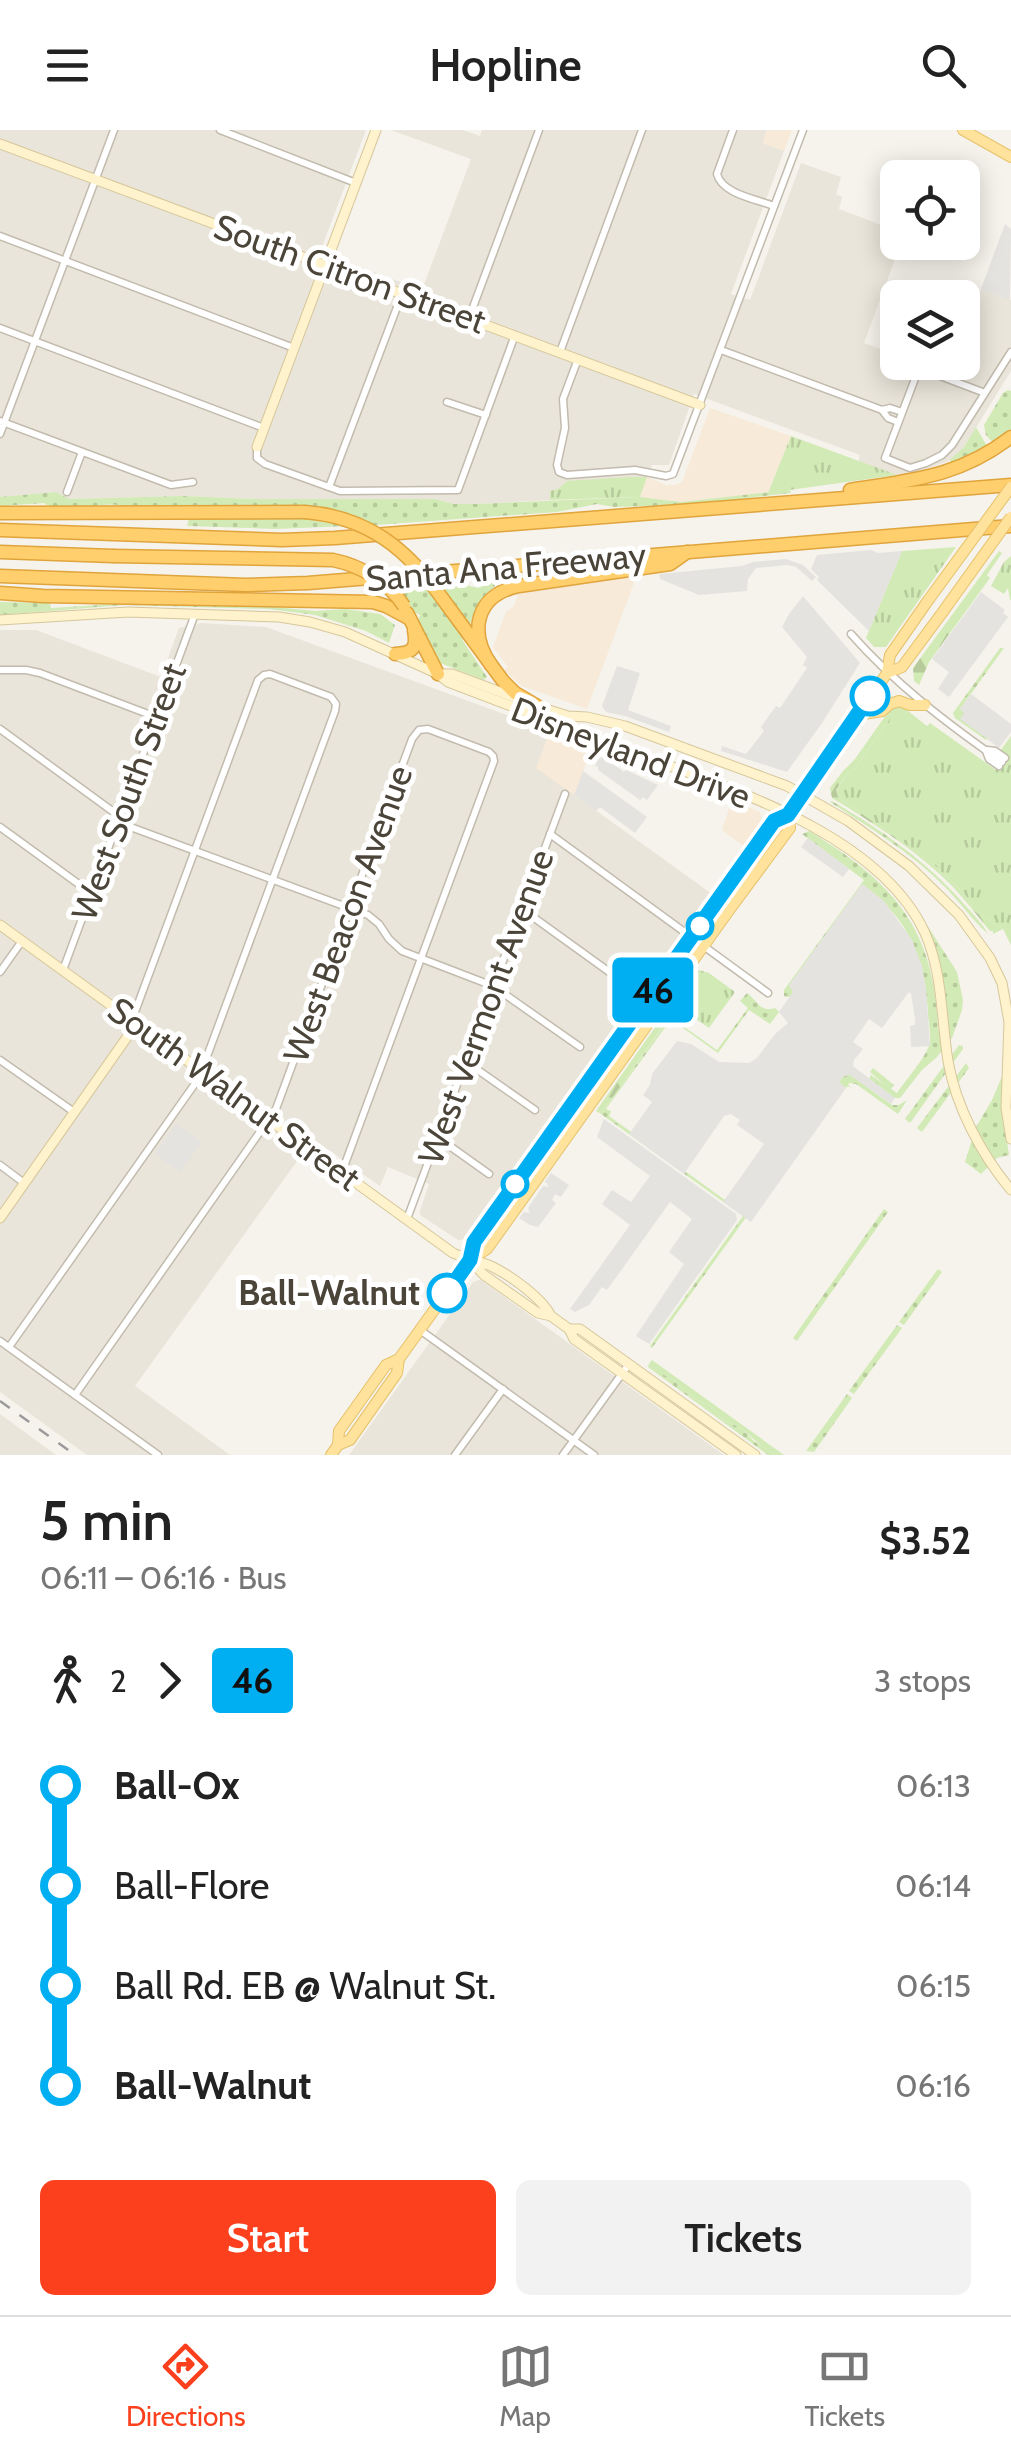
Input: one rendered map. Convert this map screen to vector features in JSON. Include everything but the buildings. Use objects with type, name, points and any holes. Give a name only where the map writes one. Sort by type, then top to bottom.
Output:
[{"type":"highway","points":[[764,505],[939,474],[969,463],[1011,437]]},
{"type":"highway","name":"Santa Ana Freeway","points":[[0,530],[282,540],[335,538],[1011,486]]},
{"type":"highway","points":[[0,513],[306,512],[343,518],[388,540],[414,562],[508,687],[537,706]]},
{"type":"highway","name":"Santa Ana Freeway","points":[[0,576],[308,583],[1011,526]]},
{"type":"highway","points":[[0,552],[333,560],[351,564],[370,573],[393,592],[438,674]]},
{"type":"highway","points":[[491,666],[479,642],[478,626],[482,611],[498,593],[519,586],[670,564],[688,552]]},
{"type":"highway","points":[[0,593],[373,602],[409,618],[416,642],[406,653],[395,654]]},
{"type":"main road","points":[[962,130],[1011,157]]},
{"type":"main road","points":[[470,1260],[474,1242],[774,821],[788,815],[887,672],[890,655],[1011,486]]},
{"type":"main road","points":[[887,672],[902,667],[1011,516]]},
{"type":"main road","points":[[858,715],[882,711],[899,701],[925,705]]},
{"type":"main road","points":[[334,1450],[350,1440],[397,1374],[399,1359],[470,1260],[486,1249],[790,828],[788,815]]},
{"type":"street","points":[[0,434],[114,130]]},
{"type":"street","points":[[220,130],[356,182]]},
{"type":"street","points":[[376,130],[257,447],[258,458],[340,491],[458,490],[514,335]]},
{"type":"street","points":[[469,318],[539,130]]},
{"type":"street","points":[[560,352],[642,130]]},
{"type":"street","points":[[734,130],[718,180],[726,188],[774,206]]},
{"type":"street","points":[[558,472],[566,475],[635,470],[671,476],[803,130]]},
{"type":"street","name":"South Citron Street","points":[[0,144],[700,405]]},
{"type":"street","points":[[0,236],[294,348]]},
{"type":"street","points":[[329,487],[402,293]]},
{"type":"street","points":[[0,328],[264,428]]},
{"type":"street","points":[[721,350],[882,410],[898,422]]},
{"type":"street","points":[[985,394],[919,368],[885,458],[910,468],[942,455],[952,445],[985,394],[1011,352]]},
{"type":"street","points":[[558,472],[565,428],[563,399],[578,359]]},
{"type":"street","points":[[446,402],[486,415]]},
{"type":"street","points":[[882,410],[902,412]]},
{"type":"street","points":[[2,421],[170,485],[194,482]]},
{"type":"street","points":[[67,492],[82,452]]},
{"type":"street","points":[[550,477],[558,472]]},
{"type":"street","name":"Disneyland Drive","points":[[0,620],[128,612],[279,617],[310,622],[346,632],[448,682],[686,772],[820,832],[887,880],[924,933],[942,998],[948,1063],[958,1098],[980,1146],[1011,1190]]},
{"type":"street","name":"West South Street","points":[[64,970],[195,613]]},
{"type":"street","points":[[851,634],[925,705],[986,750],[995,750],[1002,762]]},
{"type":"street","points":[[0,670],[40,673],[156,717]]},
{"type":"street","points":[[0,1218],[135,1021],[257,682],[264,674],[270,674],[327,694],[335,701],[335,710],[199,1078],[9,1348]]},
{"type":"street","name":"Disneyland Drive","points":[[438,674],[452,674],[568,716],[639,731],[802,794],[848,820],[907,864],[948,903],[997,969],[1007,1002],[1006,1108],[1011,1139]]},
{"type":"street","points":[[0,729],[118,819],[372,918],[398,948],[493,986],[580,1048]]},
{"type":"street","name":"West Beacon Avenue","points":[[75,1395],[276,1109],[412,739],[419,730],[428,730],[489,752],[494,758],[421,958]]},
{"type":"street","name":"West Vermont Avenue","points":[[407,1220],[565,794]]},
{"type":"street","points":[[0,827],[92,894]]},
{"type":"street","points":[[550,834],[768,993]]},
{"type":"street","points":[[522,909],[626,984]]},
{"type":"street","name":"South Walnut Street","points":[[0,925],[407,1220],[470,1260],[484,1275],[538,1313],[551,1316],[574,1339],[625,1368]]},
{"type":"street","points":[[0,972],[22,940]]},
{"type":"street","points":[[342,1172],[421,958]]},
{"type":"street","points":[[0,1060],[74,1112]]},
{"type":"street","points":[[465,1061],[535,1110]]},
{"type":"street","points":[[436,1138],[490,1174]]},
{"type":"street","points":[[0,1165],[24,1183]]},
{"type":"street","points":[[420,1330],[594,1455]]},
{"type":"street","points":[[0,1341],[158,1455]]},
{"type":"street","points":[[563,1455],[625,1368]]},
{"type":"street","points":[[625,1368],[736,1455]]},
{"type":"street","points":[[625,1368],[755,1455]]},
{"type":"street","points":[[455,1455],[502,1389]]},
{"type":"shaded area","points":[[0,130],[366,130],[320,252],[422,290],[471,159],[391,130],[463,130],[480,136],[482,130],[767,130],[763,143],[784,151],[731,294],[750,300],[801,163],[841,177],[836,194],[842,197],[839,209],[880,225],[880,260],[895,260],[887,280],[880,280],[880,300],[864,343],[880,349],[880,380],[980,380],[981,289],[1011,300],[1011,371],[954,459],[918,472],[897,475],[858,462],[860,455],[694,394],[669,465],[652,465],[647,477],[550,491],[550,500],[454,504],[435,499],[69,499],[55,492],[0,497]]},
{"type":"shaded area","points":[[767,130],[792,130],[784,151],[762,143]]},
{"type":"shaded area","points":[[1005,224],[1011,229],[1010,300],[981,289]]},
{"type":"shaded area","points":[[710,408],[791,436],[768,493],[681,502],[640,497],[647,477],[666,485],[682,482]]},
{"type":"shaded area","points":[[902,551],[869,631],[817,580],[819,577],[811,569],[817,555]]},
{"type":"shaded area","points":[[786,559],[803,565],[816,577],[812,581],[796,567],[787,565],[756,568],[748,579],[747,591],[699,595],[660,579],[659,574],[742,566]]},
{"type":"shaded area","points":[[637,575],[587,709],[522,686],[504,670],[508,667],[493,647],[506,612],[514,606],[518,594]]},
{"type":"shaded area","points":[[981,592],[1005,610],[1003,613],[1008,617],[949,697],[938,689],[949,672],[932,659]]},
{"type":"shaded area","points":[[803,596],[860,663],[787,772],[721,751],[722,746],[746,754],[764,731],[761,727],[776,706],[780,708],[807,668],[803,665],[807,657],[782,627]]},
{"type":"shaded area","points":[[202,623],[266,627],[550,731],[537,768],[712,894],[467,1239],[458,1240],[420,1215],[429,1184],[388,1167],[380,1186],[313,1139],[135,1386],[230,1455],[87,1455],[0,1392],[0,630],[36,630],[161,677],[179,628]]},
{"type":"shaded area","points":[[617,666],[640,673],[628,710],[671,726],[669,732],[606,712],[602,706]]},
{"type":"shaded area","points":[[971,694],[1011,724],[1011,732],[999,748],[987,739],[989,735],[986,738],[960,719],[964,713],[960,709]]},
{"type":"shaded area","points":[[550,731],[592,747],[574,795],[536,768]]},
{"type":"shaded area","points":[[604,754],[624,772],[658,785],[647,800],[640,800],[595,767]]},
{"type":"shaded area","points":[[583,771],[647,817],[635,833],[600,807],[596,811],[574,795]]},
{"type":"shaded area","points":[[732,800],[760,812],[762,822],[745,847],[722,830]]},
{"type":"shaded area","points":[[808,838],[849,869],[843,877],[801,847]]},
{"type":"shaded area","points":[[862,884],[884,901],[912,940],[926,988],[930,1046],[911,1047],[910,1026],[915,1025],[915,1019],[909,992],[882,1028],[869,1019],[853,1042],[863,1049],[853,1066],[895,1098],[891,1104],[850,1075],[842,1077],[839,1082],[846,1088],[751,1222],[723,1202],[764,1144],[737,1125],[740,1120],[731,1114],[724,1116],[684,1174],[629,1134],[652,1102],[643,1095],[652,1074],[677,1041],[691,1044],[719,1062],[749,1063],[757,1058],[788,1023],[779,1012],[793,992],[789,985]]},
{"type":"shaded area","points":[[604,1119],[736,1214],[737,1220],[649,1344],[636,1336],[684,1264],[669,1252],[692,1219],[670,1202],[607,1290],[602,1287],[589,1305],[575,1312],[570,1309],[630,1225],[602,1204],[612,1190],[631,1202],[650,1176],[597,1137]]},
{"type":"shaded area","points":[[176,1124],[202,1142],[180,1172],[155,1154]]},
{"type":"shaded area","points":[[551,1173],[569,1185],[561,1197],[555,1194],[552,1200],[556,1203],[538,1227],[530,1225],[519,1218],[524,1212],[530,1213],[528,1208],[543,1186],[549,1187],[545,1181]]},
{"type":"shaded area","points":[[481,1280],[724,1455],[349,1455],[473,1282]]},
{"type":"shaded area","points":[[0,1414],[56,1455],[0,1455]]},
{"type":"green space","points":[[1008,390],[1011,430],[992,442],[984,425]]},
{"type":"green space","points":[[976,427],[987,446],[952,464],[950,460]]},
{"type":"green space","points":[[791,436],[897,475],[768,493]]},
{"type":"green space","points":[[647,477],[640,497],[550,500],[550,491],[567,481]]},
{"type":"green space","points":[[790,490],[791,493],[684,505],[597,504],[557,512],[375,525],[314,506],[0,506],[0,497],[56,492],[69,499],[435,499],[475,504],[640,497],[681,502]]},
{"type":"green space","points":[[189,518],[315,519],[348,526],[187,526]]},
{"type":"green space","points":[[956,547],[886,647],[874,647],[866,638],[902,551]]},
{"type":"green space","points":[[999,551],[1002,553],[987,575],[990,578],[929,662],[919,685],[914,681],[913,668]]},
{"type":"green space","points":[[1011,556],[1010,600],[1008,588],[1004,594],[991,586]]},
{"type":"green space","points":[[453,582],[478,588],[493,582],[495,586],[478,604],[469,628],[441,585]]},
{"type":"green space","points":[[425,585],[460,632],[487,677],[484,680],[440,663],[418,620],[420,615],[396,588]]},
{"type":"green space","points":[[0,602],[50,603],[51,608],[116,604],[345,609],[380,614],[395,625],[389,643],[366,631],[315,615],[269,609],[124,605],[0,615]]},
{"type":"green space","points":[[1000,648],[1004,648],[960,709],[965,713],[961,718],[989,734],[986,740],[953,713]]},
{"type":"green space","points":[[903,706],[908,711],[893,714],[836,790],[838,797],[932,863],[966,896],[974,911],[1003,929],[993,934],[926,862],[832,798],[830,788],[888,712]]},
{"type":"green space","points":[[908,711],[996,770],[1006,756],[1000,751],[1011,736],[1011,945],[1003,929],[974,911],[966,896],[932,863],[838,797],[836,791],[847,774],[855,769],[893,714]]},
{"type":"green space","points":[[832,801],[919,860],[950,888],[988,934],[919,863]]},
{"type":"green space","points":[[809,831],[864,869],[904,911],[928,963],[938,1030],[948,1028],[948,1024],[944,988],[927,925],[957,972],[963,1000],[952,1038],[900,1098],[869,1079],[871,1075],[884,1084],[870,1072],[873,1068],[894,1085],[891,1089],[897,1093],[921,1061],[930,1042],[926,991],[911,940],[879,898],[863,885],[822,1020],[784,996],[784,990],[864,880],[802,834]]},
{"type":"green space","points":[[699,970],[735,992],[709,1028],[673,1003]]},
{"type":"green space","points":[[666,982],[661,996],[514,1202],[519,1188]]},
{"type":"green space","points":[[747,993],[762,1008],[779,1012],[770,1024],[749,1010],[718,1053],[676,1023],[668,1026],[606,1109],[611,1111],[609,1116],[747,1216],[652,1348],[743,1216],[601,1114],[670,1017],[717,1050],[748,1008],[740,1001]]},
{"type":"green space","points":[[668,1009],[673,1012],[601,1114],[596,1111]]},
{"type":"green space","points":[[959,1045],[963,1049],[910,1123],[905,1119]]},
{"type":"green space","points":[[966,1063],[969,1068],[922,1132],[917,1128]]},
{"type":"green space","points":[[849,1074],[892,1105],[907,1100],[898,1114],[856,1084],[850,1083],[851,1088],[846,1088],[839,1082]]},
{"type":"green space","points":[[1003,1074],[1002,1110],[1009,1155],[997,1158],[981,1174],[965,1162],[976,1127]]},
{"type":"green space","points":[[884,1209],[888,1212],[797,1341],[793,1338]]},
{"type":"green space","points":[[938,1269],[942,1272],[904,1325],[899,1322]]},
{"type":"green space","points":[[897,1325],[902,1328],[854,1394],[849,1391]]},
{"type":"green space","points":[[652,1360],[784,1455],[763,1447],[742,1429],[722,1419],[711,1406],[691,1397],[649,1364]]},
{"type":"green space","points":[[649,1364],[777,1455],[768,1455],[648,1367]]},
{"type":"green space","points":[[847,1394],[852,1398],[814,1452],[806,1451]]},
{"type":"railway","points":[[0,1401],[75,1455]]},
{"type":"bus line","name":"46","points":[[447,1293],[470,1260],[474,1242],[774,821],[788,815],[870,696]]},
{"type":"place","name":"Ball-Walnut","points":[[447,1293]]}]
